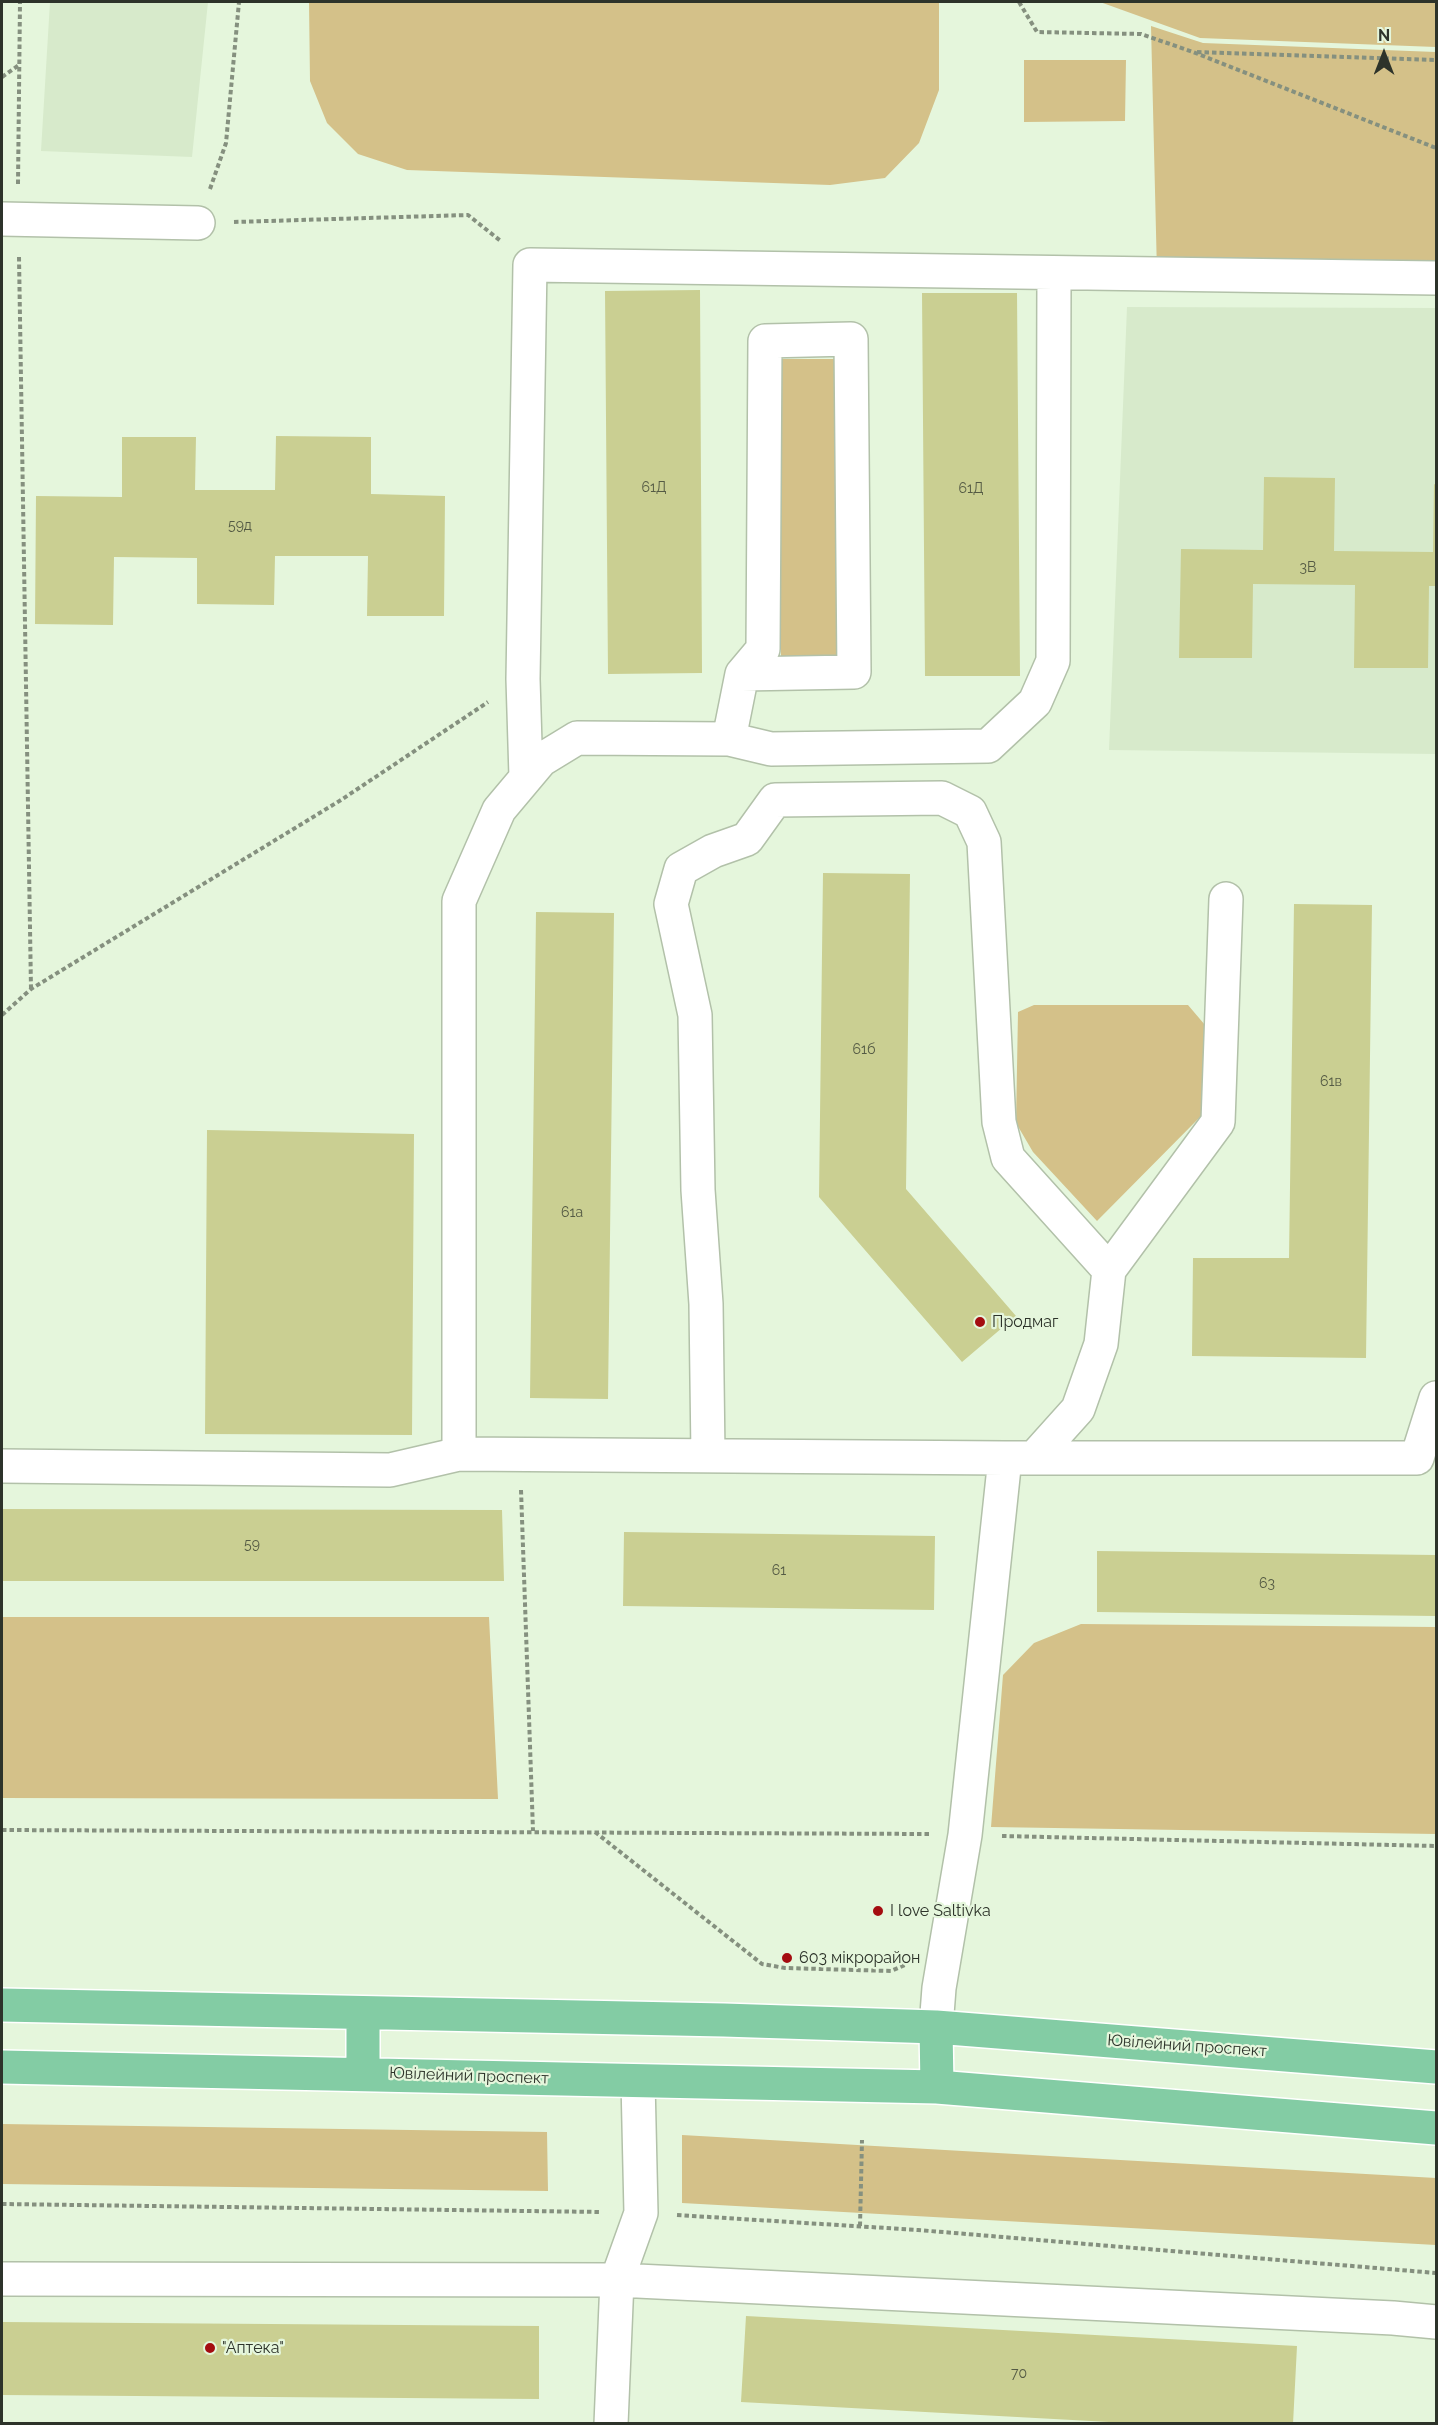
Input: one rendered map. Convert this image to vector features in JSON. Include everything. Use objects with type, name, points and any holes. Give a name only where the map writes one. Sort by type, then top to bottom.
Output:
[{"type":"main road","name":"Ювілейний проспект","points":[[2,2005],[724,2020],[936,2027],[1437,2067]]},
{"type":"main road","points":[[363,2014],[363,2074]]},
{"type":"main road","points":[[936,2027],[937,2087]]},
{"type":"main road","name":"Ювілейний проспект","points":[[2,2067],[937,2087],[1437,2128]]},
{"type":"lane","points":[[10,219],[198,223]]},
{"type":"lane","points":[[526,777],[523,679],[530,265],[1437,278]]},
{"type":"lane","points":[[459,1454],[459,902],[499,810],[541,760],[577,738],[729,739],[771,749],[988,746],[1035,702],[1053,661],[1054,273]]},
{"type":"lane","points":[[729,739],[742,674],[763,649],[765,341],[851,339],[854,672],[742,674]]},
{"type":"lane","points":[[708,1455],[706,1304],[698,1190],[695,1015],[671,904],[681,869],[713,852],[747,839],[775,800],[942,798],[970,812],[984,842],[999,1122],[1008,1158],[1109,1270]]},
{"type":"lane","points":[[936,2027],[939,1988],[965,1835],[1020,1458],[1078,1409],[1101,1344],[1109,1270],[1218,1122],[1226,899]]},
{"type":"lane","points":[[2,1466],[390,1470],[459,1454],[1427,1458],[1437,1398]]},
{"type":"lane","points":[[611,2424],[617,2280],[641,2213],[638,2081]]},
{"type":"lane","points":[[2,2279],[617,2280],[1437,2322]]},
{"type":"path","points":[[20,2],[20,64],[10,219],[31,989]]},
{"type":"path","points":[[239,2],[226,143],[198,223],[468,215],[530,265]]},
{"type":"path","points":[[1019,2],[1037,32],[1141,34],[1193,52],[1437,148]]},
{"type":"path","points":[[1193,52],[1437,60]]},
{"type":"path","points":[[2,77],[20,64]]},
{"type":"path","points":[[2,1015],[31,989],[341,800],[523,679]]},
{"type":"path","points":[[521,1488],[533,1831]]},
{"type":"path","points":[[2,1830],[965,1835],[1437,1846]]},
{"type":"path","points":[[596,1832],[762,1964],[785,1968],[891,1971],[909,1964]]},
{"type":"path","points":[[860,2226],[862,2140]]},
{"type":"path","points":[[2,2204],[641,2213],[860,2226],[1437,2273]]},
{"type":"shaded area","points":[[50,2],[208,2],[192,157],[41,151]]},
{"type":"shaded area","points":[[309,2],[939,2],[939,90],[919,143],[885,178],[830,185],[407,170],[358,154],[327,123],[310,81]]},
{"type":"shaded area","points":[[1100,2],[1436,2],[1436,47],[1200,38]]},
{"type":"shaded area","points":[[1151,26],[1203,43],[1436,52],[1436,275],[1157,273]]},
{"type":"shaded area","points":[[1024,60],[1126,60],[1125,121],[1024,122]]},
{"type":"shaded area","points":[[1127,307],[1436,308],[1436,754],[1109,750]]},
{"type":"shaded area","points":[[780,359],[847,359],[848,659],[781,659]]},
{"type":"shaded area","points":[[1034,1005],[1188,1005],[1205,1025],[1205,1112],[1097,1221],[1033,1152],[1016,1123],[1018,1012]]},
{"type":"shaded area","points":[[2,1617],[489,1617],[498,1799],[2,1798]]},
{"type":"shaded area","points":[[1081,1624],[1436,1627],[1436,1834],[991,1827],[1003,1675],[1034,1643]]},
{"type":"shaded area","points":[[2,2124],[547,2132],[548,2191],[2,2184]]},
{"type":"shaded area","points":[[682,2135],[1436,2178],[1436,2245],[682,2203]]},
{"type":"building","points":[[700,290],[702,673],[608,674],[605,291]]},
{"type":"building","points":[[922,293],[1017,293],[1020,676],[925,676]]},
{"type":"building","points":[[276,436],[371,437],[371,494],[445,496],[444,616],[367,616],[368,556],[275,556],[274,605],[197,604],[197,558],[114,557],[113,625],[35,624],[36,496],[122,497],[122,437],[196,437],[195,490],[275,490]]},
{"type":"building","points":[[1264,477],[1335,478],[1334,551],[1433,552],[1434,484],[1436,485],[1436,586],[1429,586],[1428,668],[1354,668],[1355,585],[1253,584],[1252,658],[1179,658],[1181,549],[1263,550]]},
{"type":"building","points":[[823,873],[910,874],[906,1189],[1016,1316],[962,1362],[819,1197]]},
{"type":"building","points":[[1294,904],[1372,905],[1366,1358],[1192,1356],[1193,1258],[1289,1258]]},
{"type":"building","points":[[536,912],[614,913],[608,1399],[530,1398]]},
{"type":"building","points":[[207,1130],[414,1134],[412,1435],[205,1434]]},
{"type":"building","points":[[2,1509],[502,1510],[504,1581],[2,1581]]},
{"type":"building","points":[[624,1532],[935,1536],[934,1610],[623,1606]]},
{"type":"building","points":[[1097,1551],[1436,1555],[1436,1616],[1097,1612]]},
{"type":"building","points":[[746,2316],[1297,2346],[1293,2424],[1146,2424],[741,2402]]},
{"type":"building","points":[[2,2322],[539,2326],[539,2399],[2,2395]]},
{"type":"place","name":"Продмаг","points":[[980,1322]]},
{"type":"place","name":"I love Saltivka","points":[[878,1911]]},
{"type":"place","name":"603 мікрорайон","points":[[787,1958]]},
{"type":"place","name":"\"Аптека\"","points":[[210,2348]]}]
